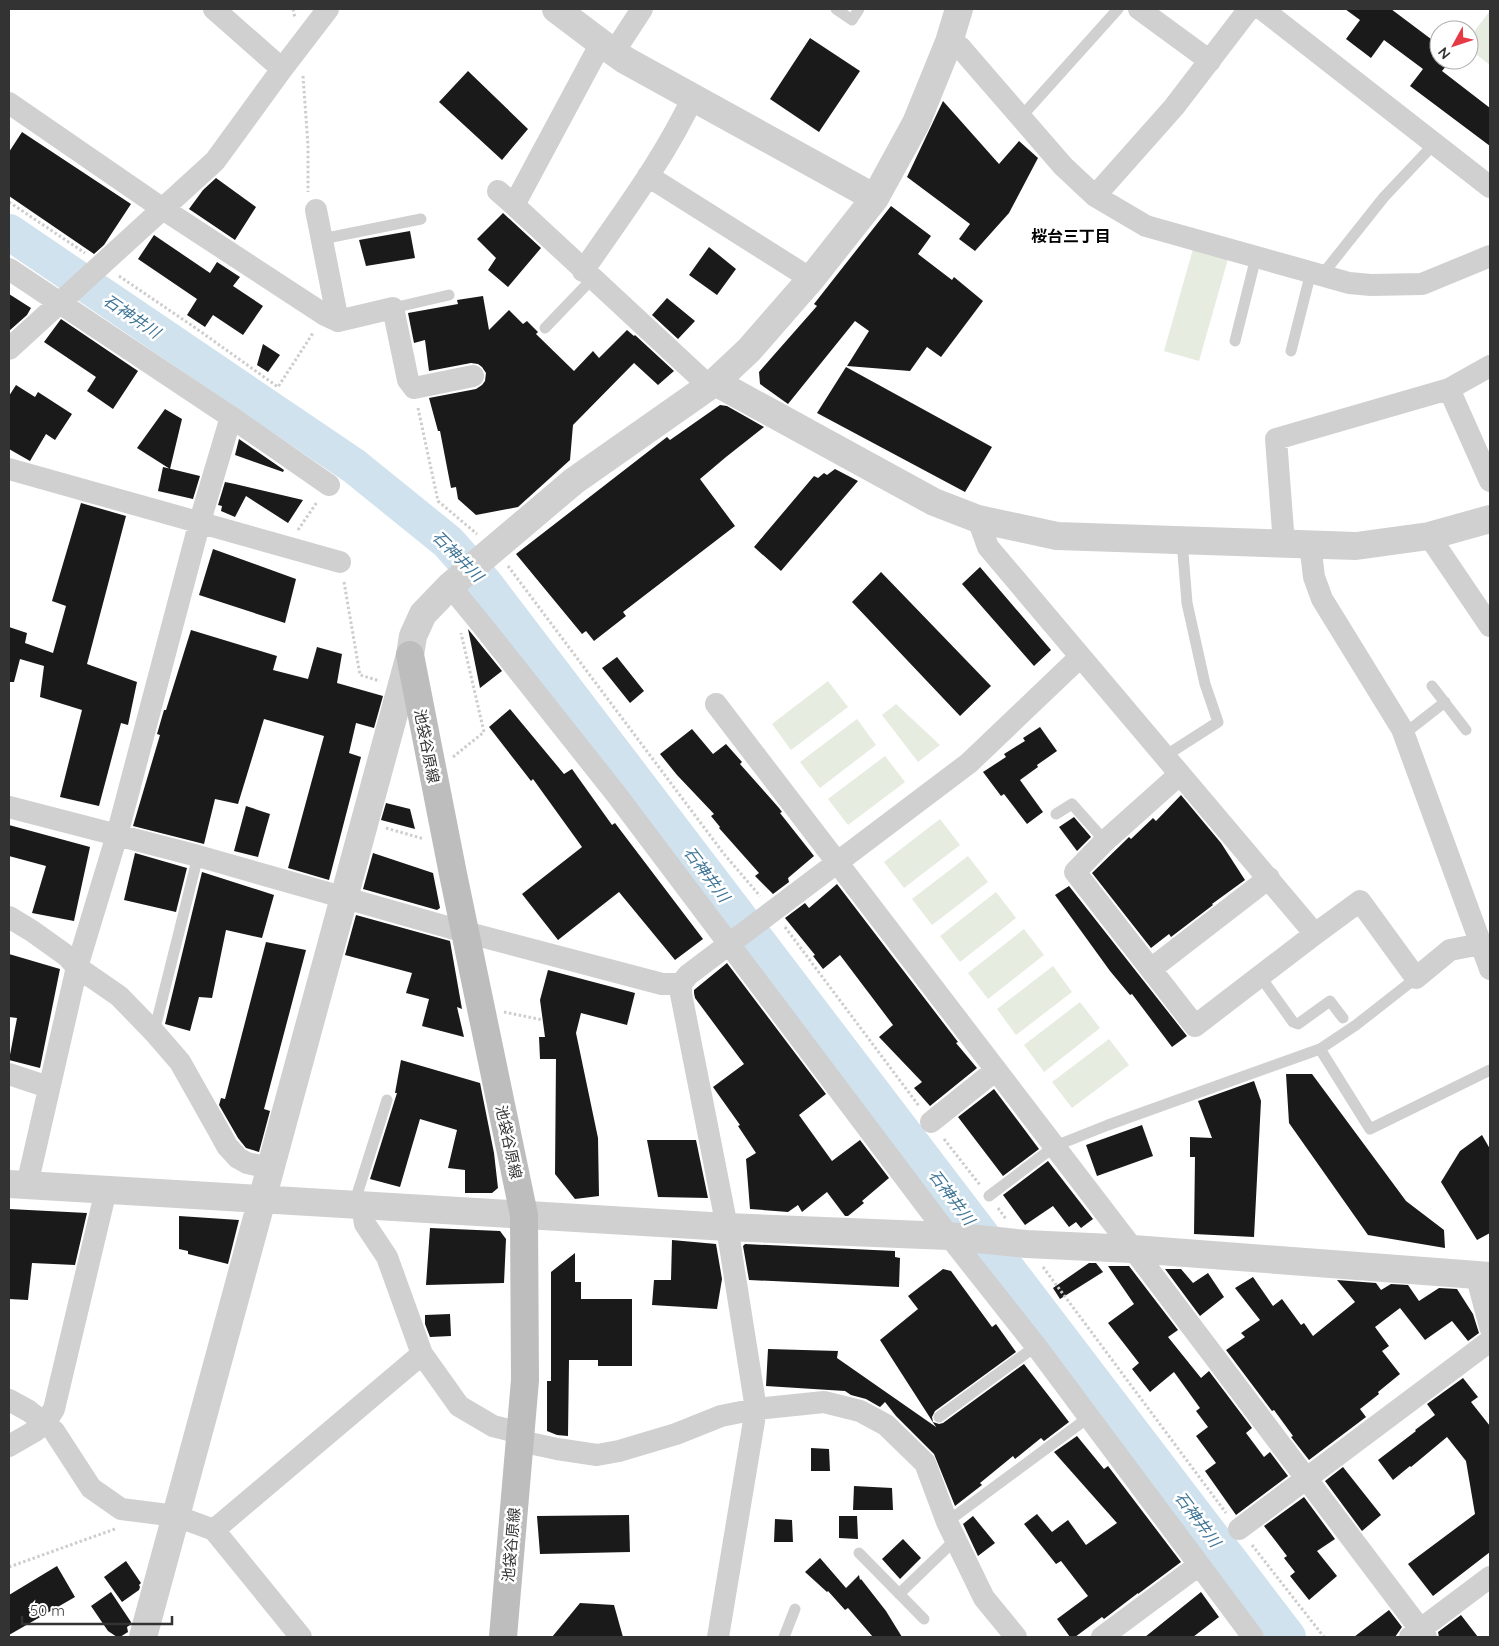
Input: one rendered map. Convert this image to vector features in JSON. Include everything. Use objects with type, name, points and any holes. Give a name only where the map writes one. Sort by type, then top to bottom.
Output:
[{"type":"main road","name":"池袋谷原線","points":[[410,655],[524,1215],[525,1380],[503,1637]]},
{"type":"street","points":[[214,9],[282,68]]},
{"type":"street","points":[[9,349],[100,268],[215,161],[282,68],[328,9]]},
{"type":"street","points":[[556,9],[625,60],[875,198]]},
{"type":"street","points":[[642,9],[607,48],[506,198],[588,275],[712,384],[934,502],[978,519],[1057,536],[1356,546],[1430,536],[1490,519]]},
{"type":"street","points":[[143,1637],[410,655],[413,636],[424,614],[489,549],[574,481],[712,384],[749,350],[811,279],[875,198],[916,124],[949,42],[960,9]]},
{"type":"street","points":[[1139,9],[1210,61]]},
{"type":"street","points":[[1096,196],[1174,107],[1249,9]]},
{"type":"street","points":[[1262,9],[1490,187]]},
{"type":"street","points":[[949,42],[960,47],[1063,166],[1096,196],[1146,226],[1316,274],[1371,285],[1422,284],[1490,256]]},
{"type":"street","points":[[588,275],[648,176],[655,168],[682,121],[693,97]]},
{"type":"street","points":[[9,103],[163,209],[331,318],[393,308],[408,380],[414,388],[473,376]]},
{"type":"street","points":[[648,176],[811,279]]},
{"type":"street","points":[[319,224],[331,318]]},
{"type":"street","points":[[9,269],[62,302],[329,485]]},
{"type":"street","points":[[1180,774],[1105,841],[1075,872],[1195,1026],[1360,901],[1416,978],[1450,950],[1486,952],[1402,729],[1322,599],[1314,577],[1297,544],[1276,439],[1449,389],[1490,366]]},
{"type":"street","points":[[1449,389],[1490,481]]},
{"type":"street","points":[[231,417],[200,521],[117,836],[77,967],[48,1087],[18,1184],[727,1227],[949,1236],[1026,1244],[1133,1249],[1483,1275],[1490,1327]]},
{"type":"street","points":[[9,469],[200,521],[340,562]]},
{"type":"street","points":[[978,519],[988,547],[1315,934]]},
{"type":"street","points":[[1430,536],[1490,626]]},
{"type":"street","points":[[452,584],[616,794],[949,1236],[1036,1346],[1253,1637]]},
{"type":"street","points":[[718,1637],[756,1408],[727,1227],[681,994],[681,984],[688,975],[770,912],[778,908],[836,862],[969,763],[1080,657]]},
{"type":"street","points":[[716,704],[1055,1146],[1307,1479],[1419,1635],[1490,1577]]},
{"type":"street","points":[[9,807],[198,856],[465,932],[662,984],[681,984]]},
{"type":"street","points":[[1151,969],[1269,878]]},
{"type":"street","points":[[9,917],[67,956],[77,967],[119,996],[180,1062],[228,1146],[238,1158],[248,1163],[270,1168]]},
{"type":"street","points":[[931,1122],[996,1070]]},
{"type":"street","points":[[9,1074],[48,1087]]},
{"type":"street","points":[[9,1446],[45,1423],[54,1409],[106,1190]]},
{"type":"street","points":[[358,1204],[365,1224],[387,1256],[422,1354],[459,1406],[493,1426],[520,1437],[557,1449],[597,1455],[676,1434],[721,1416],[756,1408],[824,1402],[860,1411],[886,1425],[925,1463],[951,1531],[984,1598],[1016,1637]]},
{"type":"street","points":[[1239,1528],[1490,1341]]},
{"type":"street","points":[[214,1530],[422,1354]]},
{"type":"street","points":[[9,1400],[29,1411],[54,1431],[91,1488],[120,1509],[176,1516],[214,1530],[301,1637]]},
{"type":"street","points":[[1102,1637],[1199,1564]]},
{"type":"lane","points":[[836,9],[852,20],[859,9]]},
{"type":"lane","points":[[1021,117],[1118,9]]},
{"type":"lane","points":[[1291,352],[1316,274],[1435,143]]},
{"type":"lane","points":[[319,224],[421,218]]},
{"type":"lane","points":[[1235,341],[1256,257]]},
{"type":"lane","points":[[545,328],[588,275]]},
{"type":"lane","points":[[393,308],[449,295]]},
{"type":"lane","points":[[1165,756],[1218,722],[1205,684],[1187,604],[1182,541]]},
{"type":"lane","points":[[1432,686],[1466,730]]},
{"type":"lane","points":[[1404,734],[1445,702]]},
{"type":"lane","points":[[1056,814],[1072,804],[1105,841]]},
{"type":"lane","points":[[154,1032],[198,856]]},
{"type":"lane","points":[[1260,976],[1292,1022],[1298,1024],[1330,1001],[1343,1018]]},
{"type":"lane","points":[[989,1196],[1055,1146],[1320,1049],[1356,1025],[1416,978]]},
{"type":"lane","points":[[1320,1049],[1370,1129],[1490,1070]]},
{"type":"lane","points":[[358,1204],[387,1100]]},
{"type":"lane","points":[[939,1417],[1036,1346]]},
{"type":"lane","points":[[899,1594],[951,1531],[1089,1417]]},
{"type":"lane","points":[[859,1553],[924,1618]]},
{"type":"lane","points":[[784,1637],[796,1609]]},
{"type":"path","points":[[293,9],[300,45],[308,145],[308,216],[319,224]]},
{"type":"path","points":[[9,202],[100,268],[197,329],[278,387],[331,318]]},
{"type":"path","points":[[414,388],[438,501],[489,549],[1026,1244],[1239,1528],[1324,1637]]},
{"type":"path","points":[[286,546],[329,485]]},
{"type":"path","points":[[340,562],[360,675],[386,682]]},
{"type":"path","points":[[452,758],[484,732],[460,630]]},
{"type":"path","points":[[381,827],[432,841]]},
{"type":"path","points":[[504,1012],[543,1020]]},
{"type":"path","points":[[9,1567],[116,1528]]},
{"type":"shaded area","points":[[1490,11],[1490,65],[1479,57],[1479,25]]},
{"type":"shaded area","points":[[1193,249],[1228,259],[1199,361],[1164,351]]},
{"type":"shaded area","points":[[828,681],[848,707],[791,750],[772,724]]},
{"type":"shaded area","points":[[896,704],[940,745],[918,762],[882,715]]},
{"type":"shaded area","points":[[857,719],[876,745],[820,788],[800,762]]},
{"type":"shaded area","points":[[885,756],[905,782],[848,825],[828,799]]},
{"type":"shaded area","points":[[940,819],[960,845],[904,888],[884,862]]},
{"type":"shaded area","points":[[968,856],[988,882],[932,925],[912,899]]},
{"type":"shaded area","points":[[996,892],[1016,918],[960,962],[940,936]]},
{"type":"shaded area","points":[[1024,929],[1044,955],[988,999],[968,973]]},
{"type":"shaded area","points":[[1053,966],[1072,992],[1016,1035],[997,1009]]},
{"type":"shaded area","points":[[1080,1002],[1100,1028],[1044,1072],[1024,1045]]},
{"type":"shaded area","points":[[1109,1039],[1129,1065],[1072,1108],[1052,1082]]},
{"type":"building","points":[[1345,9],[1391,9],[1429,38],[1429,70],[1443,70],[1490,108],[1490,146],[1410,86],[1423,69],[1384,40],[1371,58],[1346,39],[1360,20]]},
{"type":"building","points":[[810,38],[860,71],[819,132],[770,99]]},
{"type":"building","points":[[468,71],[528,129],[502,160],[439,102]]},
{"type":"building","points":[[943,101],[999,164],[1019,141],[1038,158],[1009,213],[975,251],[959,239],[970,224],[907,177]]},
{"type":"building","points":[[22,132],[131,204],[104,245],[94,254],[9,196],[9,152]]},
{"type":"building","points":[[216,178],[256,207],[235,240],[189,209],[203,190]]},
{"type":"building","points":[[891,206],[931,236],[918,254],[952,280],[954,277],[983,301],[941,357],[927,347],[910,371],[847,366],[869,331],[855,321],[788,404],[760,384],[759,372],[817,306],[814,304]]},
{"type":"building","points":[[503,213],[541,248],[508,287],[488,270],[496,258],[477,239]]},
{"type":"building","points":[[410,231],[415,258],[366,266],[359,240]]},
{"type":"building","points":[[154,235],[210,273],[217,262],[240,277],[233,286],[263,306],[243,335],[213,315],[205,327],[187,315],[197,299],[138,259]]},
{"type":"building","points":[[709,247],[736,269],[717,295],[689,275]]},
{"type":"building","points":[[9,294],[31,308],[27,315],[9,331]]},
{"type":"building","points":[[483,296],[489,330],[509,310],[523,324],[527,321],[538,332],[536,334],[574,371],[593,351],[599,358],[627,330],[674,371],[658,385],[634,363],[573,425],[570,460],[518,507],[476,515],[458,499],[456,487],[451,488],[440,431],[438,431],[429,398],[476,389],[485,381],[486,373],[478,364],[471,363],[429,371],[425,340],[414,343],[408,313],[458,304],[457,300]]},
{"type":"building","points":[[667,298],[695,321],[678,339],[652,315]]},
{"type":"building","points":[[61,319],[138,371],[113,409],[87,391],[96,377],[44,342]]},
{"type":"building","points":[[263,344],[280,355],[268,372],[257,365]]},
{"type":"building","points":[[846,367],[992,447],[965,492],[817,413]]},
{"type":"building","points":[[16,385],[35,397],[38,392],[72,414],[55,440],[46,434],[30,461],[9,449],[9,396]]},
{"type":"building","points":[[720,405],[727,406],[764,427],[700,479],[735,526],[623,612],[626,616],[594,641],[586,631],[582,634],[516,554],[667,437],[670,440]]},
{"type":"building","points":[[165,409],[182,419],[170,469],[137,448]]},
{"type":"building","points":[[239,439],[284,470],[283,472],[235,455]]},
{"type":"building","points":[[163,467],[200,476],[193,499],[158,491]]},
{"type":"building","points":[[835,469],[858,481],[781,571],[754,547],[814,476],[818,478],[824,473],[827,475]]},
{"type":"building","points":[[225,482],[303,500],[288,523],[246,496],[235,517],[221,511],[222,506],[218,505]]},
{"type":"building","points":[[81,503],[126,516],[87,664],[137,682],[128,725],[121,723],[99,806],[60,797],[82,710],[40,697],[44,666],[20,659],[14,682],[9,682],[9,627],[27,633],[25,643],[53,653],[66,606],[52,601]]},
{"type":"building","points":[[213,549],[296,579],[285,623],[199,595]]},
{"type":"building","points":[[980,567],[1051,650],[1034,666],[962,584]]},
{"type":"building","points":[[881,572],[991,686],[960,716],[852,602]]},
{"type":"building","points":[[468,629],[502,671],[480,688]]},
{"type":"building","points":[[191,630],[277,656],[273,670],[308,679],[317,647],[342,654],[337,683],[383,696],[374,728],[356,723],[349,753],[361,757],[329,880],[288,868],[324,736],[264,719],[238,804],[215,799],[204,844],[133,826],[160,735],[157,734],[164,710],[166,710]]},
{"type":"building","points":[[617,657],[644,691],[630,703],[602,668]]},
{"type":"building","points":[[510,709],[564,774],[572,769],[612,825],[615,823],[703,939],[675,960],[619,892],[558,940],[522,894],[582,847],[533,779],[531,781],[489,727]]},
{"type":"building","points":[[1040,727],[1057,751],[1020,780],[1043,812],[1027,824],[1004,794],[1001,796],[983,772],[1006,757],[1004,754],[1025,741],[1023,738]]},
{"type":"building","points":[[692,729],[713,754],[726,744],[742,762],[740,764],[779,808],[782,812],[780,813],[814,856],[788,878],[789,882],[773,894],[755,876],[759,873],[719,828],[711,816],[714,814],[660,754]]},
{"type":"building","points":[[1181,795],[1221,843],[1245,880],[1171,937],[1169,934],[1151,948],[1092,873],[1129,837],[1131,839],[1153,818],[1156,821]]},
{"type":"building","points":[[386,803],[410,809],[415,829],[381,820]]},
{"type":"building","points":[[246,806],[270,814],[258,857],[234,851]]},
{"type":"building","points":[[1074,817],[1091,837],[1077,851],[1059,827]]},
{"type":"building","points":[[9,825],[90,847],[74,921],[32,913],[46,866],[9,856]]},
{"type":"building","points":[[135,853],[187,868],[176,912],[124,900]]},
{"type":"building","points":[[373,853],[433,873],[440,908],[437,910],[363,889]]},
{"type":"building","points":[[202,872],[274,895],[262,938],[226,930],[212,998],[199,997],[190,1031],[165,1024]]},
{"type":"building","points":[[837,884],[958,1042],[956,1043],[977,1068],[930,1106],[914,1088],[922,1082],[879,1037],[893,1025],[840,955],[823,969],[813,956],[815,955],[785,918],[805,903],[809,908]]},
{"type":"building","points":[[1069,886],[1187,1036],[1172,1047],[1132,994],[1130,995],[1110,971],[1055,895]]},
{"type":"building","points":[[356,915],[450,941],[462,1009],[457,1007],[464,1037],[422,1026],[429,999],[406,993],[412,973],[345,955]]},
{"type":"building","points":[[266,942],[306,950],[264,1109],[270,1111],[259,1152],[246,1148],[219,1105],[221,1098],[225,1099]]},
{"type":"building","points":[[9,954],[60,969],[40,1068],[9,1060],[17,1018],[9,1017]]},
{"type":"building","points":[[727,963],[826,1094],[799,1115],[832,1161],[860,1140],[889,1178],[848,1216],[845,1216],[827,1192],[802,1212],[798,1205],[788,1212],[750,1209],[746,1159],[756,1153],[738,1126],[740,1125],[713,1087],[744,1064],[695,998],[694,993],[694,990]]},
{"type":"building","points":[[548,970],[635,993],[627,1025],[581,1013],[576,1033],[598,1138],[599,1196],[575,1199],[555,1174],[556,1059],[540,1059],[539,1037],[545,1037],[540,1000]]},
{"type":"building","points":[[401,1060],[480,1083],[494,1153],[498,1188],[492,1193],[465,1193],[465,1170],[448,1168],[457,1130],[420,1119],[400,1187],[370,1179],[397,1093],[395,1093]]},
{"type":"building","points":[[1286,1074],[1312,1074],[1406,1201],[1444,1230],[1445,1248],[1368,1235],[1289,1123]]},
{"type":"building","points":[[1254,1081],[1261,1101],[1254,1237],[1194,1234],[1195,1157],[1190,1157],[1190,1137],[1212,1138],[1198,1101]]},
{"type":"building","points":[[994,1089],[1039,1149],[1003,1176],[958,1117]]},
{"type":"building","points":[[1142,1125],[1153,1156],[1097,1176],[1086,1145]]},
{"type":"building","points":[[1482,1135],[1490,1149],[1490,1233],[1477,1240],[1441,1182],[1460,1151]]},
{"type":"building","points":[[647,1140],[696,1140],[708,1198],[658,1197]]},
{"type":"building","points":[[1048,1161],[1093,1219],[1081,1228],[1076,1222],[1069,1227],[1053,1206],[1025,1225],[1003,1195]]},
{"type":"building","points":[[9,1209],[87,1213],[75,1265],[32,1263],[28,1300],[9,1299]]},
{"type":"building","points":[[179,1216],[239,1220],[228,1264],[188,1254],[188,1251],[179,1249]]},
{"type":"building","points":[[430,1228],[500,1231],[506,1239],[504,1283],[426,1285]]},
{"type":"building","points":[[672,1240],[716,1244],[722,1279],[717,1309],[652,1305],[654,1280],[671,1280]]},
{"type":"building","points":[[745,1244],[895,1251],[895,1257],[900,1258],[899,1287],[749,1280],[743,1246]]},
{"type":"building","points":[[575,1253],[575,1282],[581,1282],[581,1299],[632,1299],[632,1366],[598,1366],[598,1360],[569,1360],[568,1436],[557,1435],[547,1431],[547,1381],[551,1381],[551,1272]]},
{"type":"building","points":[[1089,1263],[1096,1263],[1103,1272],[1060,1299],[1053,1288]]},
{"type":"building","points":[[1108,1266],[1129,1266],[1178,1330],[1168,1337],[1201,1378],[1209,1371],[1252,1428],[1246,1433],[1264,1457],[1270,1452],[1288,1476],[1236,1515],[1205,1471],[1216,1463],[1196,1436],[1208,1427],[1196,1411],[1200,1408],[1174,1372],[1150,1392],[1132,1369],[1139,1363],[1108,1323],[1134,1304]]},
{"type":"building","points":[[943,1269],[951,1271],[992,1327],[996,1324],[1016,1352],[935,1411],[932,1417],[933,1422],[943,1423],[1024,1364],[1069,1422],[1044,1441],[1041,1438],[1015,1459],[1013,1456],[980,1483],[982,1485],[955,1506],[934,1454],[896,1416],[885,1402],[880,1407],[845,1391],[766,1386],[768,1349],[838,1351],[837,1358],[936,1427],[880,1340],[918,1309],[908,1296]]},
{"type":"building","points":[[1165,1269],[1181,1269],[1193,1283],[1208,1273],[1224,1297],[1200,1316]]},
{"type":"building","points":[[1253,1277],[1273,1306],[1282,1299],[1301,1325],[1304,1323],[1313,1336],[1355,1302],[1337,1280],[1376,1283],[1381,1290],[1391,1284],[1408,1285],[1419,1301],[1439,1288],[1457,1289],[1473,1314],[1479,1333],[1468,1341],[1452,1321],[1425,1340],[1400,1308],[1375,1327],[1389,1346],[1382,1351],[1400,1374],[1360,1409],[1366,1417],[1309,1460],[1291,1437],[1293,1436],[1274,1410],[1272,1411],[1226,1350],[1245,1337],[1241,1333],[1260,1320],[1235,1288]]},
{"type":"building","points":[[450,1314],[451,1336],[430,1337],[425,1324],[425,1315]]},
{"type":"building","points":[[1463,1378],[1478,1397],[1471,1402],[1490,1426],[1490,1552],[1433,1596],[1408,1564],[1475,1514],[1466,1461],[1447,1437],[1393,1480],[1378,1460],[1435,1415],[1427,1404]]},
{"type":"building","points":[[1077,1436],[1104,1469],[1108,1466],[1181,1562],[1104,1619],[1102,1617],[1075,1637],[1070,1637],[1057,1619],[1088,1596],[1061,1561],[1056,1564],[1024,1524],[1037,1514],[1052,1532],[1068,1520],[1086,1545],[1117,1523],[1054,1452]]},
{"type":"building","points":[[811,1448],[829,1449],[830,1471],[811,1471]]},
{"type":"building","points":[[1343,1467],[1381,1515],[1362,1531],[1325,1481]]},
{"type":"building","points":[[854,1486],[892,1488],[893,1510],[853,1510]]},
{"type":"building","points":[[1304,1497],[1335,1539],[1317,1551],[1337,1576],[1309,1600],[1290,1576],[1295,1572],[1284,1558],[1287,1556],[1264,1526]]},
{"type":"building","points":[[629,1515],[630,1552],[540,1554],[537,1516]]},
{"type":"building","points":[[839,1516],[857,1516],[858,1539],[839,1538]]},
{"type":"building","points":[[973,1516],[995,1543],[978,1556],[963,1524]]},
{"type":"building","points":[[775,1519],[792,1520],[793,1542],[774,1542]]},
{"type":"building","points":[[903,1539],[921,1558],[900,1579],[882,1559]]},
{"type":"building","points":[[820,1558],[846,1588],[859,1575],[860,1580],[886,1611],[902,1637],[873,1637],[848,1608],[845,1610],[828,1591],[805,1572]]},
{"type":"building","points":[[126,1561],[141,1583],[139,1590],[122,1602],[104,1577]]},
{"type":"building","points":[[57,1566],[75,1597],[9,1635],[9,1595]]},
{"type":"building","points":[[111,1592],[131,1622],[127,1627],[128,1632],[120,1637],[108,1631],[91,1606]]},
{"type":"building","points":[[1201,1592],[1219,1617],[1193,1637],[1145,1637]]},
{"type":"building","points":[[580,1603],[614,1605],[623,1637],[552,1637]]},
{"type":"building","points":[[1389,1610],[1402,1627],[1395,1637],[1354,1637]]},
{"type":"building","points":[[1461,1615],[1478,1637],[1439,1637],[1438,1632]]},
{"type":"waterway","name":"石神井川","points":[[9,232],[354,466],[448,542],[485,584],[1288,1637]]},
{"type":"district","name":"桜台三丁目","points":[[1071,236]]}]
